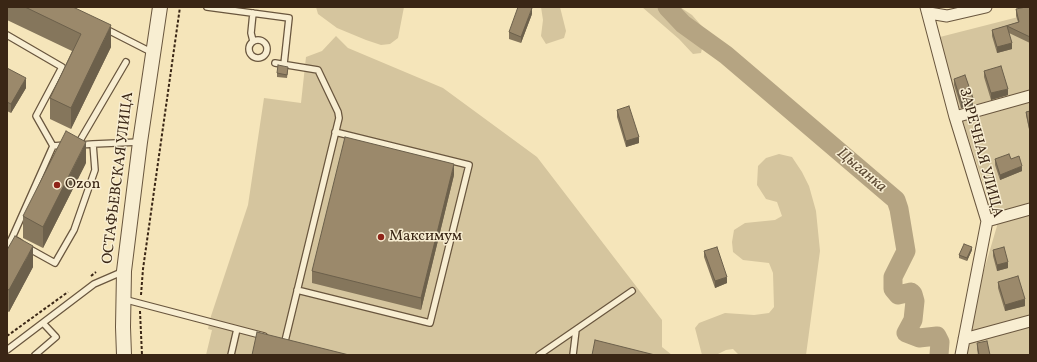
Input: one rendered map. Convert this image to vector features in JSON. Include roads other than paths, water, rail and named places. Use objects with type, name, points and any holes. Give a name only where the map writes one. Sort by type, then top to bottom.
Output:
[{"type":"street","name":"ОСТАФЬЕВСКАЯ УЛИЦА","points":[[124,355],[124,271],[140,142],[160,7]]},
{"type":"street","points":[[927,10],[947,16],[986,7]]},
{"type":"street","name":"ЗАРЕЧНАЯ УЛИЦА","points":[[927,10],[954,118],[987,221],[961,354]]},
{"type":"street","points":[[954,118],[1030,96]]},
{"type":"street","points":[[987,221],[1030,209]]},
{"type":"street","points":[[964,339],[1030,320]]},
{"type":"lane","points":[[207,7],[289,18],[284,64]]},
{"type":"lane","points":[[253,13],[251,33],[253,41]]},
{"type":"lane","points":[[96,24],[153,53]]},
{"type":"lane","points":[[7,35],[62,67],[36,116],[53,146]]},
{"type":"lane","points":[[78,145],[126,62]]},
{"type":"lane","points":[[275,63],[315,69],[321,74],[338,112],[335,132],[285,341]]},
{"type":"lane","points":[[297,290],[430,323],[469,165],[335,132]]},
{"type":"lane","points":[[53,146],[140,142]]},
{"type":"lane","points":[[12,238],[55,263],[74,230],[95,170],[93,144]]},
{"type":"lane","points":[[7,248],[53,146]]},
{"type":"lane","points":[[7,350],[94,284],[124,271]]},
{"type":"lane","points":[[539,355],[632,291]]},
{"type":"lane","points":[[123,299],[271,338]]},
{"type":"lane","points":[[35,355],[56,338],[43,323]]},
{"type":"lane","points":[[231,355],[237,329]]},
{"type":"lane","points":[[574,355],[576,330]]},
{"type":"lane","points":[[278,339],[292,343]]},
{"type":"waterway","name":"Цыганка","points":[[667,7],[683,24],[726,55],[896,200],[899,209],[906,251],[893,277],[893,289],[898,295],[911,292],[913,294],[915,301],[913,320],[906,333],[919,338],[937,336],[940,342],[939,355]]},
{"type":"place","name":"Ozon","points":[[57,185]]},
{"type":"place","name":"Максимум","points":[[381,237]]}]
